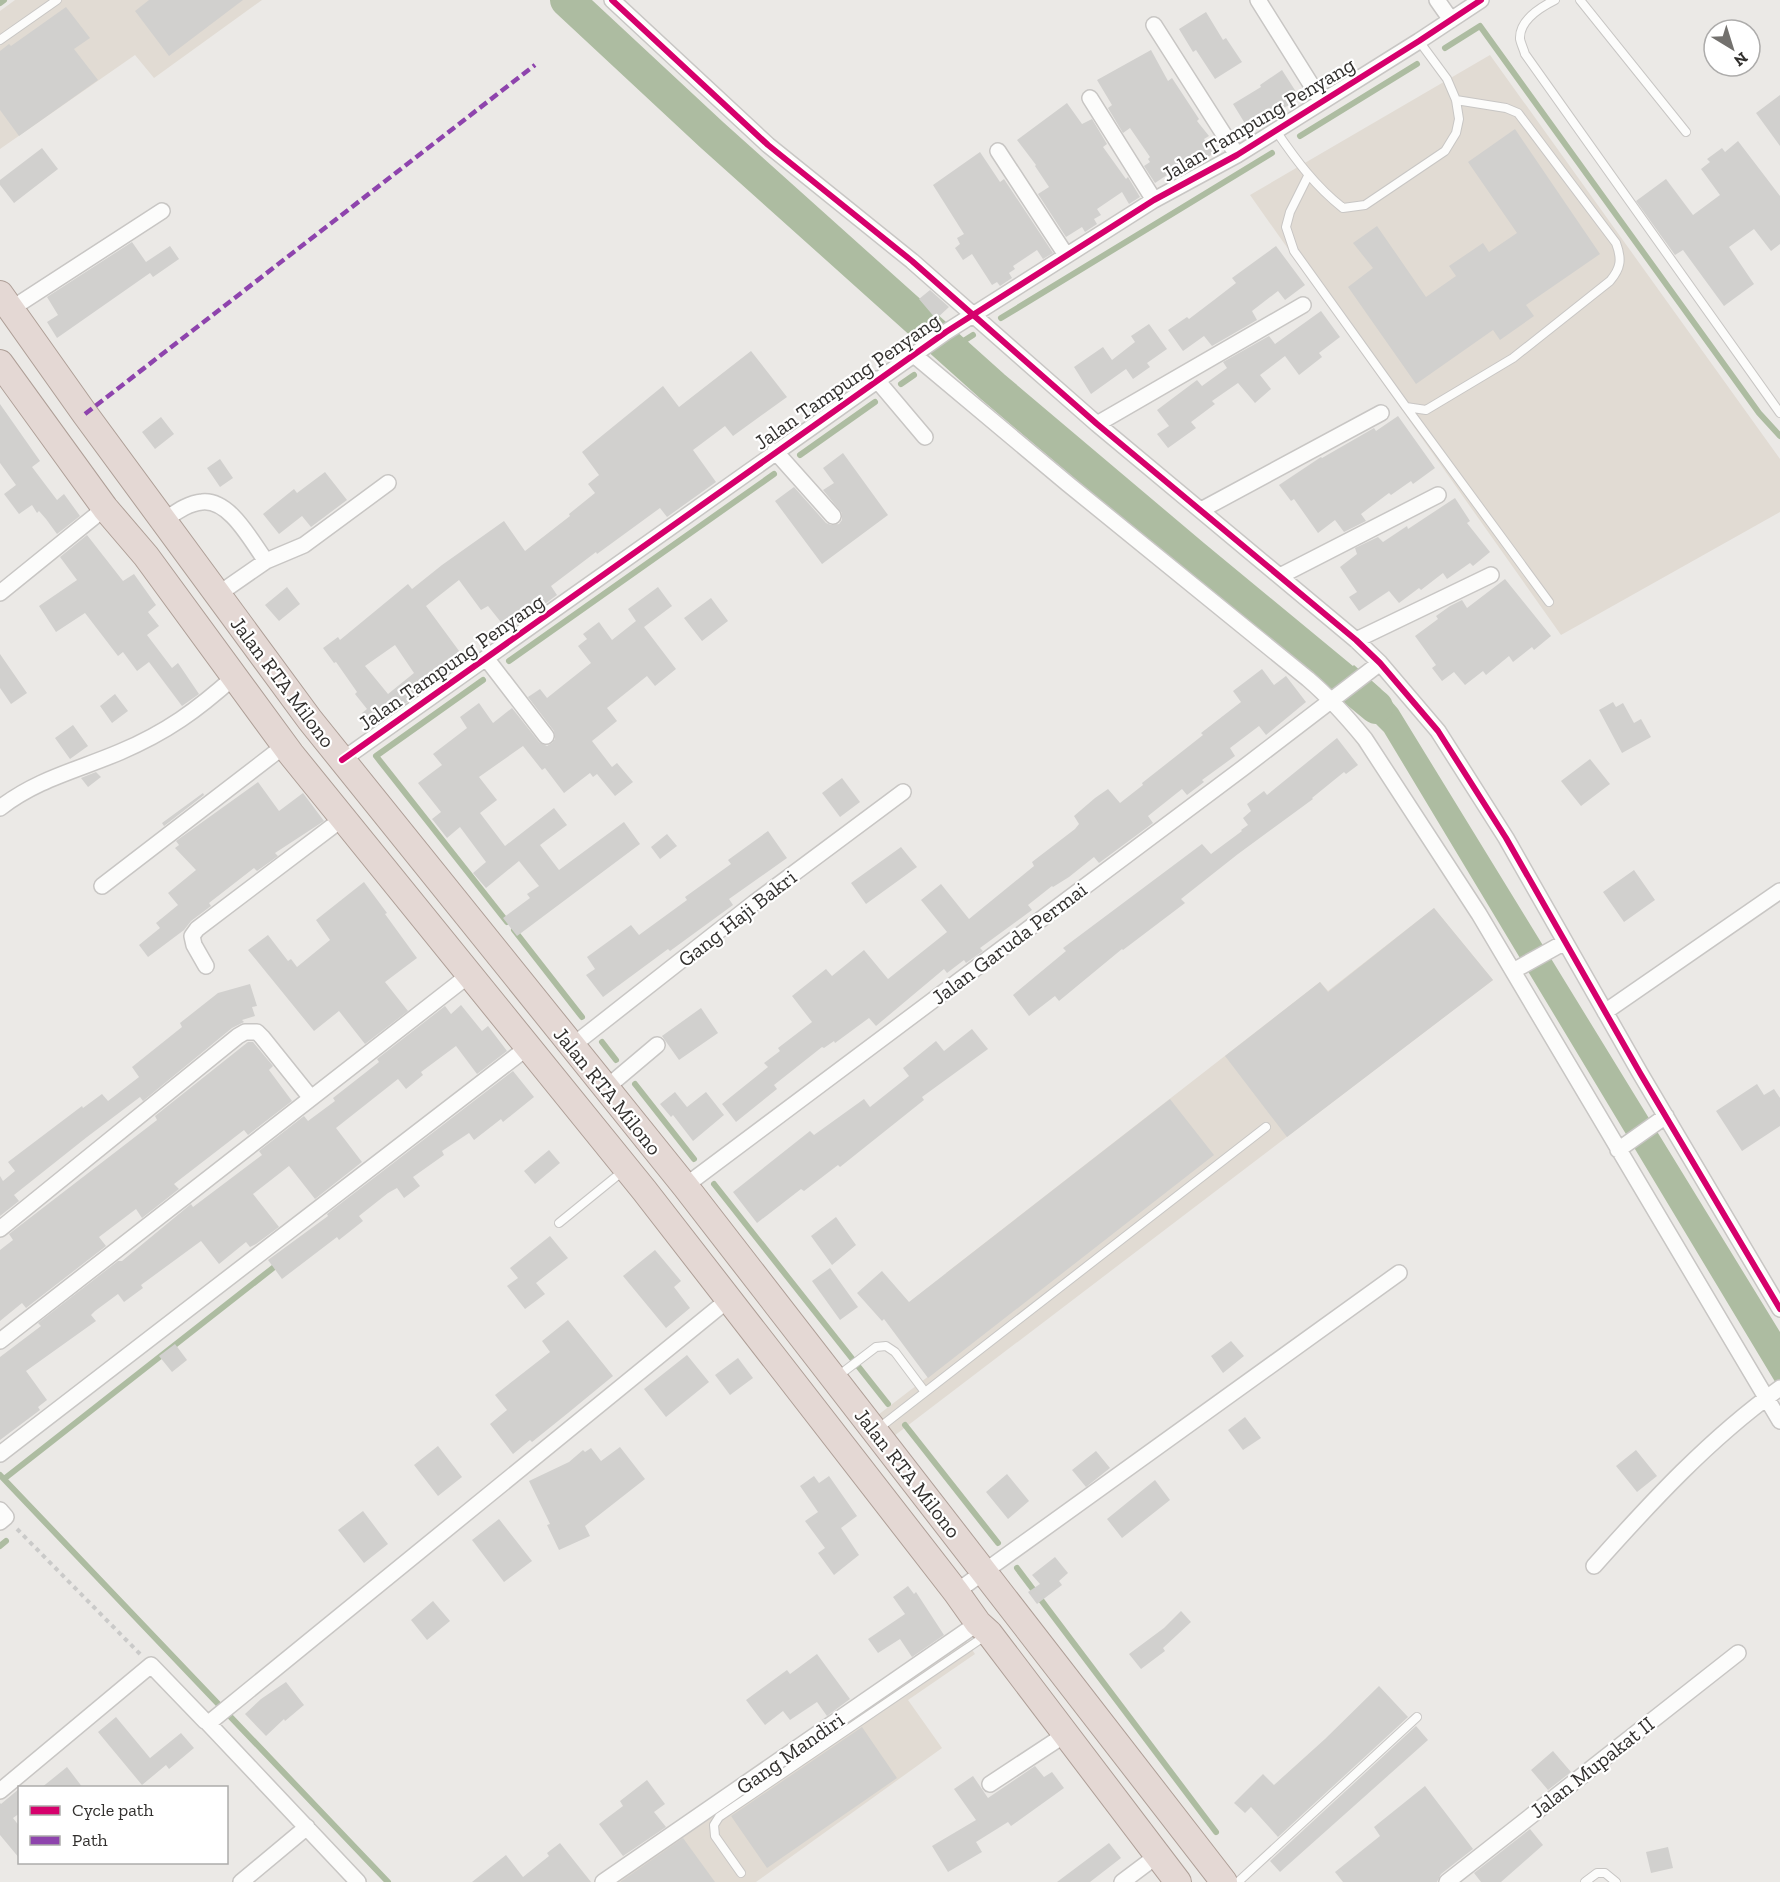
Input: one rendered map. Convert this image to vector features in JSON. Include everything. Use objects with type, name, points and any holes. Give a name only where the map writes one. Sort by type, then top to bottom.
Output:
[{"type":"highway","name":"Jalan RTA Milono","points":[[6,302],[283,685],[685,1186],[1224,1882]]},
{"type":"highway","name":"Jalan RTA Milono","points":[[0,363],[105,508],[146,556],[284,746],[627,1168],[1178,1882]]},
{"type":"highway","points":[[146,556],[169,528]]},
{"type":"street","points":[[612,0],[768,146],[912,261],[1097,424],[1356,640],[1380,663],[1438,731],[1506,838],[1561,944],[1605,1012],[1780,1309]]},
{"type":"street","points":[[1258,0],[1322,102]]},
{"type":"street","points":[[1437,0],[1451,20]]},
{"type":"street","name":"Jalan Tampung Penyang","points":[[342,760],[876,379],[946,332],[1154,200],[1276,131],[1481,0]]},
{"type":"street","points":[[1154,25],[1237,155]]},
{"type":"street","points":[[1090,98],[1154,200]]},
{"type":"street","points":[[998,151],[1066,255]]},
{"type":"street","points":[[6,302],[162,211]]},
{"type":"street","points":[[1097,424],[1303,305]]},
{"type":"street","points":[[914,355],[1332,699],[1365,739],[1471,902],[1517,968],[1624,1145],[1780,1421]]},
{"type":"street","points":[[876,379],[925,437]]},
{"type":"street","points":[[1201,510],[1381,413]]},
{"type":"street","points":[[775,451],[833,516]]},
{"type":"street","points":[[218,595],[266,561],[304,545],[388,483]]},
{"type":"street","points":[[1280,576],[1438,495]]},
{"type":"street","points":[[169,528],[190,505],[203,501],[216,504],[229,510],[266,561]]},
{"type":"street","points":[[0,593],[105,508]]},
{"type":"street","points":[[1356,640],[1491,575]]},
{"type":"street","points":[[486,658],[546,736]]},
{"type":"street","name":"Jalan Garuda Permai","points":[[685,1186],[1380,663]]},
{"type":"street","points":[[0,808],[33,785],[119,752],[182,721],[234,677]]},
{"type":"street","points":[[102,886],[284,746]]},
{"type":"street","name":"Gang Haji Bakri","points":[[572,1046],[754,903],[903,792]]},
{"type":"street","points":[[206,966],[194,945],[192,936],[197,929],[342,819]]},
{"type":"street","points":[[1605,1012],[1780,891]]},
{"type":"street","points":[[1517,968],[1561,944]]},
{"type":"street","points":[[0,1341],[470,975]]},
{"type":"street","points":[[0,1229],[245,1032],[257,1032],[262,1037],[311,1098]]},
{"type":"street","points":[[606,1088],[657,1045]]},
{"type":"street","points":[[0,1454],[528,1047]]},
{"type":"street","points":[[1624,1145],[1666,1116]]},
{"type":"street","points":[[956,1592],[1399,1273]]},
{"type":"street","points":[[218,1714],[729,1299]]},
{"type":"street","points":[[1594,1566],[1634,1521],[1703,1451],[1780,1388]]},
{"type":"street","name":"Gang Mandiri","points":[[603,1882],[983,1628]]},
{"type":"street","name":"Jalan Mupakat II","points":[[1447,1882],[1738,1653]]},
{"type":"street","points":[[0,1791],[151,1665],[218,1714],[307,1827],[358,1882]]},
{"type":"street","points":[[990,1784],[1066,1734]]},
{"type":"street","points":[[241,1882],[307,1827]]},
{"type":"street","points":[[1122,1882],[1158,1855]]},
{"type":"lane","points":[[0,40],[57,0]]},
{"type":"lane","points":[[1555,0],[1532,15],[1523,26],[1520,39],[1525,54],[1780,413]]},
{"type":"lane","points":[[1580,0],[1686,132]]},
{"type":"lane","points":[[1276,131],[1308,176],[1326,195],[1343,208],[1365,205],[1445,151],[1456,133],[1459,119],[1456,100],[1447,79],[1419,41]]},
{"type":"lane","points":[[1406,407],[1426,410],[1513,358],[1610,281],[1618,271],[1621,261],[1616,243],[1518,113],[1506,108],[1456,100]]},
{"type":"lane","points":[[1308,176],[1290,212],[1286,227],[1294,251],[1549,602]]},
{"type":"lane","points":[[875,1431],[1266,1127]]},
{"type":"lane","points":[[559,1222],[627,1168]]},
{"type":"lane","points":[[835,1379],[876,1347],[886,1346],[895,1352],[925,1392]]},
{"type":"lane","points":[[741,1873],[715,1836],[714,1826],[719,1817],[983,1628]]},
{"type":"lane","points":[[1238,1882],[1417,1717]]},
{"type":"lane","points":[[1585,1882],[1597,1873],[1605,1873],[1616,1882]]},
{"type":"path","points":[[2,1516],[151,1665]]},
{"type":"shaded area","points":[[15,0],[262,0],[154,78],[135,55],[0,149],[0,11]]},
{"type":"shaded area","points":[[1490,55],[1780,459],[1780,512],[1561,635],[1250,195]]},
{"type":"shaded area","points":[[1354,665],[1380,688],[1398,709],[1780,1332],[1780,1390],[1384,732],[1335,683]]},
{"type":"shaded area","points":[[1434,908],[1493,980],[894,1436],[878,1415],[990,1329],[946,1273],[1320,982],[1328,991]]},
{"type":"shaded area","points":[[964,1638],[975,1654],[908,1700],[942,1748],[756,1882],[609,1882]]},
{"type":"building","points":[[149,0],[243,0],[169,56],[135,11]]},
{"type":"building","points":[[66,7],[90,38],[74,49],[98,80],[19,136],[0,110],[0,51],[9,44],[11,46]]},
{"type":"building","points":[[1206,12],[1223,40],[1226,38],[1242,62],[1215,79],[1196,50],[1193,52],[1179,29]]},
{"type":"building","points":[[1151,50],[1168,81],[1172,78],[1199,119],[1197,121],[1209,136],[1204,139],[1214,153],[1201,162],[1198,157],[1192,161],[1191,159],[1155,183],[1144,166],[1150,162],[1148,159],[1150,157],[1130,128],[1123,133],[1108,108],[1112,105],[1097,80]]},
{"type":"building","points":[[1282,70],[1300,98],[1249,130],[1233,104],[1261,87],[1260,85]]},
{"type":"building","points":[[1780,95],[1780,146],[1756,113]]},
{"type":"building","points":[[1067,103],[1082,124],[1092,119],[1107,144],[1103,147],[1126,179],[1128,177],[1140,197],[1129,204],[1122,192],[1097,209],[1101,215],[1094,219],[1097,224],[1085,232],[1082,227],[1066,237],[1038,194],[1049,187],[1017,140]]},
{"type":"building","points":[[1515,129],[1600,254],[1526,305],[1534,316],[1500,340],[1493,330],[1416,384],[1348,287],[1373,268],[1353,243],[1377,226],[1426,297],[1456,276],[1449,266],[1483,243],[1489,252],[1517,233],[1468,162]]},
{"type":"building","points":[[1738,141],[1780,196],[1780,244],[1771,251],[1754,229],[1729,247],[1754,284],[1724,306],[1683,250],[1675,255],[1636,201],[1666,179],[1693,215],[1720,195],[1701,169],[1710,162],[1707,159],[1722,148],[1725,152]]},
{"type":"building","points":[[42,148],[58,169],[14,203],[0,185],[0,180]]},
{"type":"building","points":[[980,152],[1000,182],[1004,179],[1053,253],[1043,259],[1037,250],[1013,266],[1015,269],[1009,273],[1012,278],[1000,286],[997,282],[992,285],[972,254],[963,260],[955,248],[960,244],[957,238],[964,234],[933,185]]},
{"type":"building","points":[[132,242],[146,262],[170,246],[179,259],[153,277],[150,273],[57,338],[47,322],[58,315],[47,297]]},
{"type":"building","points":[[1276,246],[1305,285],[1285,300],[1278,291],[1252,311],[1257,320],[1212,346],[1204,336],[1183,351],[1168,330],[1187,317],[1189,319],[1236,283],[1232,278]]},
{"type":"building","points":[[930,290],[949,307],[936,319],[919,299]]},
{"type":"building","points":[[1321,311],[1340,337],[1319,353],[1322,357],[1299,375],[1285,356],[1260,375],[1271,389],[1255,403],[1238,383],[1212,401],[1215,404],[1191,422],[1196,428],[1168,448],[1157,434],[1169,426],[1157,410],[1197,380],[1202,386],[1227,368],[1223,362],[1269,336],[1275,344]]},
{"type":"building","points":[[1149,324],[1167,349],[1147,363],[1150,367],[1133,379],[1126,369],[1091,394],[1074,367],[1103,347],[1112,360],[1135,342],[1131,336]]},
{"type":"building","points":[[751,351],[787,397],[733,436],[725,426],[693,450],[716,482],[667,517],[660,508],[597,554],[596,552],[551,586],[557,595],[508,631],[488,606],[481,610],[459,580],[426,606],[462,655],[444,669],[447,674],[372,727],[362,713],[367,709],[355,694],[357,692],[323,648],[338,637],[340,640],[408,584],[412,589],[504,521],[525,551],[595,493],[588,484],[599,475],[582,452],[663,386],[679,407]],"holes":[[[395,645],[414,673],[388,694],[365,666]]]},
{"type":"building","points":[[0,404],[40,461],[32,467],[57,500],[64,494],[80,516],[57,534],[32,505],[19,514],[4,494],[16,485],[0,463]]},
{"type":"building","points":[[1398,416],[1435,468],[1413,484],[1411,481],[1391,495],[1389,493],[1361,514],[1366,521],[1344,532],[1335,520],[1318,533],[1294,499],[1291,501],[1279,485],[1321,457],[1374,428],[1376,431]]},
{"type":"building","points":[[161,417],[174,434],[155,449],[142,432]]},
{"type":"building","points":[[843,453],[888,515],[822,564],[775,501],[794,487],[826,523],[839,524],[842,520],[842,513],[823,490],[834,483],[823,468]]},
{"type":"building","points":[[220,459],[233,478],[220,487],[207,468]]},
{"type":"building","points":[[325,472],[347,500],[311,527],[302,516],[279,534],[263,514],[294,489],[297,493]]},
{"type":"building","points":[[1455,498],[1470,521],[1467,523],[1490,552],[1473,566],[1470,563],[1447,579],[1443,573],[1399,603],[1389,591],[1359,611],[1349,597],[1357,592],[1340,567],[1357,554],[1355,548],[1378,537],[1383,542],[1407,526],[1408,529]]},
{"type":"building","points":[[87,535],[123,581],[134,574],[156,605],[148,612],[159,626],[147,635],[172,668],[178,663],[199,694],[182,706],[149,662],[137,671],[123,652],[118,656],[85,613],[56,632],[39,606],[77,580],[60,557]]},
{"type":"building","points":[[1505,579],[1551,636],[1534,650],[1532,647],[1513,662],[1509,656],[1486,675],[1483,671],[1465,685],[1454,672],[1442,681],[1432,668],[1436,665],[1415,636],[1438,619],[1436,616],[1450,606],[1462,600],[1467,608]]},
{"type":"building","points":[[287,587],[300,604],[279,621],[265,605]]},
{"type":"building","points":[[658,587],[672,606],[644,627],[676,669],[655,686],[647,676],[607,708],[617,721],[592,741],[612,767],[617,763],[633,782],[615,796],[597,774],[593,777],[590,773],[564,793],[545,768],[542,770],[523,746],[479,777],[497,800],[480,813],[505,846],[554,808],[567,825],[540,845],[559,870],[624,822],[640,844],[517,936],[503,918],[530,898],[527,894],[539,886],[519,861],[486,888],[473,873],[486,862],[460,827],[447,838],[432,819],[441,812],[418,783],[442,765],[433,754],[467,728],[460,717],[479,703],[493,723],[512,708],[539,742],[547,746],[552,743],[555,739],[554,731],[528,697],[540,689],[547,698],[591,663],[578,646],[587,639],[583,634],[599,622],[612,640],[636,621],[628,609]]},
{"type":"building","points":[[711,598],[728,621],[702,641],[684,618]]},
{"type":"building","points":[[0,654],[27,693],[11,704],[0,688]]},
{"type":"building","points":[[1262,669],[1274,685],[1286,676],[1306,702],[1266,735],[1259,726],[1230,748],[1235,756],[1202,780],[1204,782],[1187,795],[1182,789],[1148,816],[1153,823],[1099,863],[1094,857],[1069,877],[1052,886],[1028,905],[1032,910],[980,948],[983,951],[966,963],[964,960],[947,973],[944,969],[876,1026],[869,1018],[835,1043],[834,1041],[822,1047],[774,1085],[777,1089],[736,1122],[722,1104],[768,1067],[764,1063],[780,1051],[778,1048],[812,1022],[792,996],[826,969],[832,976],[864,950],[888,979],[947,932],[921,900],[941,884],[969,919],[1034,866],[1032,862],[1075,829],[1079,824],[1074,816],[1095,798],[1108,789],[1120,803],[1203,735],[1201,733],[1241,702],[1233,691]]},
{"type":"building","points":[[115,694],[128,711],[112,723],[100,706]]},
{"type":"building","points":[[1613,702],[1616,707],[1623,703],[1634,723],[1641,719],[1651,737],[1622,753],[1599,710]]},
{"type":"building","points":[[73,725],[88,746],[70,759],[55,738]]},
{"type":"building","points":[[1337,738],[1358,765],[1346,774],[1344,772],[1313,799],[1238,854],[1181,899],[1185,903],[1122,949],[1059,1001],[1055,996],[1029,1016],[1013,995],[1066,951],[1063,948],[1202,844],[1211,854],[1242,831],[1248,825],[1243,818],[1251,811],[1247,804],[1264,791],[1267,795]]},
{"type":"building","points":[[1590,759],[1610,784],[1581,806],[1561,781]]},
{"type":"building","points":[[96,772],[101,777],[88,787],[81,778]]},
{"type":"building","points":[[842,778],[860,802],[840,817],[822,793]]},
{"type":"building","points":[[258,782],[279,811],[303,793],[324,821],[275,853],[278,856],[257,871],[254,868],[209,903],[211,906],[191,921],[184,930],[148,957],[139,945],[160,928],[156,923],[178,905],[168,893],[196,870],[175,848],[179,845],[176,841]]},
{"type":"building","points":[[203,793],[204,795],[164,826],[162,823]]},
{"type":"building","points":[[768,831],[787,858],[729,899],[733,905],[603,997],[586,975],[595,969],[587,957],[631,925],[639,935],[687,900],[685,897],[731,864],[728,860]]},
{"type":"building","points":[[667,834],[677,846],[660,859],[651,847]]},
{"type":"building","points":[[901,847],[917,867],[866,904],[851,883]]},
{"type":"building","points":[[1634,870],[1655,900],[1624,922],[1603,892]]},
{"type":"building","points":[[364,882],[417,958],[385,982],[408,1011],[365,1044],[339,1011],[314,1031],[248,950],[268,935],[288,961],[291,959],[297,967],[330,940],[316,920]]},
{"type":"building","points":[[1434,908],[1493,980],[1287,1137],[1225,1056],[1320,982],[1328,992]]},
{"type":"building","points":[[250,984],[257,1006],[252,1007],[255,1016],[242,1020],[244,1022],[232,1028],[143,1101],[140,1097],[87,1137],[14,1195],[19,1201],[0,1216],[0,1176],[3,1181],[15,1171],[8,1162],[82,1106],[83,1108],[102,1094],[108,1101],[139,1077],[132,1067],[182,1027],[180,1023],[218,993]]},
{"type":"building","points":[[461,1005],[482,1031],[488,1026],[507,1051],[477,1074],[456,1046],[421,1072],[423,1075],[406,1089],[398,1079],[336,1128],[362,1162],[315,1199],[289,1166],[253,1194],[279,1227],[250,1247],[246,1242],[219,1264],[201,1241],[141,1285],[143,1288],[124,1302],[118,1294],[95,1311],[91,1315],[96,1321],[26,1371],[47,1400],[38,1407],[40,1410],[0,1440],[0,1357],[41,1326],[38,1323],[118,1261],[122,1261],[191,1204],[193,1207],[262,1155],[259,1151],[304,1116],[308,1121],[335,1101],[333,1098],[379,1062],[377,1059],[445,1006],[451,1014]]},
{"type":"building","points":[[701,1008],[718,1033],[679,1060],[662,1036]]},
{"type":"building","points":[[972,1029],[988,1049],[922,1097],[924,1100],[840,1167],[838,1165],[804,1191],[801,1189],[757,1223],[733,1192],[810,1131],[814,1135],[864,1099],[870,1107],[909,1076],[903,1068],[936,1041],[944,1051]]},
{"type":"building","points":[[248,1042],[253,1042],[273,1066],[269,1070],[292,1101],[248,1135],[244,1130],[174,1184],[179,1189],[142,1218],[136,1209],[99,1237],[106,1246],[26,1308],[22,1303],[0,1321],[0,1250],[13,1240],[9,1234],[157,1120],[155,1116]]},
{"type":"building","points":[[513,1071],[534,1097],[503,1122],[501,1119],[474,1140],[469,1133],[442,1151],[444,1155],[413,1177],[420,1186],[404,1198],[397,1188],[388,1193],[359,1216],[363,1221],[339,1240],[337,1237],[282,1279],[268,1260],[328,1216],[327,1214]]},
{"type":"building","points":[[1757,1084],[1764,1095],[1774,1089],[1780,1098],[1780,1126],[1742,1151],[1716,1111]]},
{"type":"building","points":[[675,1092],[687,1107],[706,1092],[724,1115],[693,1141],[673,1115],[671,1117],[660,1104]]},
{"type":"building","points":[[1170,1099],[1214,1155],[928,1378],[884,1319],[882,1321],[857,1293],[882,1271],[909,1302]]},
{"type":"building","points":[[549,1150],[560,1163],[535,1184],[524,1171]]},
{"type":"building","points":[[836,1217],[856,1245],[832,1265],[811,1236]]},
{"type":"building","points":[[550,1236],[568,1258],[536,1283],[545,1294],[525,1309],[507,1286],[518,1278],[510,1268]]},
{"type":"building","points":[[655,1250],[681,1281],[674,1287],[690,1308],[666,1328],[623,1276]]},
{"type":"building","points":[[830,1268],[858,1307],[840,1320],[812,1281]]},
{"type":"building","points":[[568,1320],[613,1376],[532,1442],[530,1440],[513,1454],[490,1424],[507,1410],[495,1395],[550,1352],[542,1341]]},
{"type":"building","points":[[1231,1341],[1244,1356],[1223,1373],[1211,1356]]},
{"type":"building","points":[[175,1344],[187,1360],[172,1372],[159,1356]]},
{"type":"building","points":[[687,1355],[709,1382],[666,1417],[644,1389]]},
{"type":"building","points":[[738,1358],[753,1378],[730,1395],[715,1375]]},
{"type":"building","points":[[1245,1417],[1261,1438],[1243,1450],[1228,1430]]},
{"type":"building","points":[[438,1446],[462,1477],[438,1496],[414,1465]]},
{"type":"building","points":[[620,1447],[645,1479],[585,1526],[590,1536],[559,1550],[547,1525],[550,1524],[529,1481],[569,1462],[583,1450],[585,1452],[591,1448],[601,1461]]},
{"type":"building","points":[[1636,1450],[1657,1476],[1637,1492],[1616,1466]]},
{"type":"building","points":[[1096,1451],[1110,1468],[1086,1487],[1072,1470]]},
{"type":"building","points":[[1007,1474],[1029,1501],[1008,1519],[986,1492]]},
{"type":"building","points":[[814,1476],[819,1483],[829,1476],[857,1516],[841,1528],[859,1555],[834,1575],[818,1553],[825,1548],[805,1521],[818,1512],[800,1486]]},
{"type":"building","points":[[1155,1480],[1170,1500],[1122,1538],[1107,1519]]},
{"type":"building","points":[[363,1511],[388,1544],[364,1563],[338,1530]]},
{"type":"building","points":[[499,1519],[532,1561],[504,1582],[472,1540]]},
{"type":"building","points":[[1055,1557],[1068,1573],[1059,1581],[1062,1585],[1037,1604],[1028,1592],[1040,1584],[1032,1575]]},
{"type":"building","points":[[908,1586],[914,1594],[916,1592],[944,1635],[912,1657],[900,1639],[878,1653],[868,1639],[905,1614],[893,1597]]},
{"type":"building","points":[[433,1601],[450,1621],[427,1640],[411,1620]]},
{"type":"building","points":[[1181,1611],[1191,1622],[1163,1648],[1165,1651],[1141,1669],[1129,1654],[1164,1628]]},
{"type":"building","points":[[817,1654],[850,1699],[827,1716],[817,1702],[790,1720],[783,1711],[765,1725],[746,1700],[787,1670],[790,1674]]},
{"type":"building","points":[[286,1682],[304,1705],[266,1736],[245,1714],[261,1699]]},
{"type":"building","points":[[1379,1686],[1408,1717],[1278,1837],[1251,1807],[1245,1813],[1234,1803],[1263,1774],[1274,1785]]},
{"type":"building","points":[[116,1717],[150,1758],[181,1733],[194,1748],[169,1769],[166,1765],[142,1785],[98,1732]]},
{"type":"building","points":[[1416,1726],[1428,1740],[1280,1872],[1270,1861]]},
{"type":"building","points":[[862,1727],[897,1778],[767,1868],[731,1816]]},
{"type":"building","points":[[1553,1751],[1571,1772],[1548,1790],[1531,1770]]},
{"type":"building","points":[[1035,1766],[1044,1777],[1052,1772],[1064,1788],[1011,1826],[1008,1822],[976,1842],[982,1852],[948,1872],[932,1846],[976,1820],[954,1789],[973,1776],[988,1798]]},
{"type":"building","points":[[67,1767],[81,1786],[43,1786]]},
{"type":"building","points":[[647,1780],[665,1804],[654,1812],[666,1827],[623,1856],[599,1824],[623,1806],[620,1801]]},
{"type":"building","points":[[1425,1786],[1473,1849],[1441,1874],[1437,1882],[1343,1882],[1335,1872],[1380,1836],[1374,1827]]},
{"type":"building","points":[[18,1790],[18,1814],[13,1818],[18,1824],[18,1857],[0,1835],[1,1804]]},
{"type":"building","points":[[1530,1829],[1543,1845],[1501,1882],[1481,1882],[1474,1873]]},
{"type":"building","points":[[683,1838],[715,1882],[620,1882]]},
{"type":"building","points":[[560,1843],[591,1882],[472,1882],[506,1855],[523,1877],[549,1856],[547,1853]]},
{"type":"building","points":[[1109,1843],[1121,1858],[1090,1882],[1057,1882]]},
{"type":"building","points":[[1668,1847],[1673,1868],[1651,1873],[1646,1852]]},
{"type":"waterway","points":[[0,3],[4,0]]},
{"type":"waterway","points":[[567,0],[712,135],[993,387],[1376,707]]},
{"type":"waterway","points":[[1445,48],[1480,26],[1759,413],[1780,436]]},
{"type":"waterway","points":[[1300,136],[1417,64]]},
{"type":"waterway","points":[[1001,318],[1272,153]]},
{"type":"waterway","points":[[940,356],[973,335]]},
{"type":"waterway","points":[[901,384],[914,375]]},
{"type":"waterway","points":[[800,455],[875,402]]},
{"type":"waterway","points":[[509,661],[774,474]]},
{"type":"waterway","points":[[483,680],[376,756],[507,922]]},
{"type":"waterway","points":[[514,930],[582,1017]]},
{"type":"waterway","points":[[602,1042],[616,1060]]},
{"type":"waterway","points":[[635,1084],[694,1159]]},
{"type":"waterway","points":[[714,1184],[888,1404]]},
{"type":"waterway","points":[[4,1479],[278,1264]]},
{"type":"waterway","points":[[905,1425],[998,1543]]},
{"type":"waterway","points":[[0,1475],[388,1882]]},
{"type":"waterway","points":[[0,1546],[6,1541]]},
{"type":"waterway","points":[[1017,1568],[1216,1832]]},
{"type":"marked path","points":[[85,414],[535,65]]},
{"type":"cycle path","points":[[612,0],[768,145],[912,261],[1097,424],[1356,640],[1380,663],[1438,731],[1506,838],[1640,1073],[1780,1309]]},
{"type":"cycle path","points":[[342,760],[946,332],[1154,200],[1237,155],[1481,0]]}]
